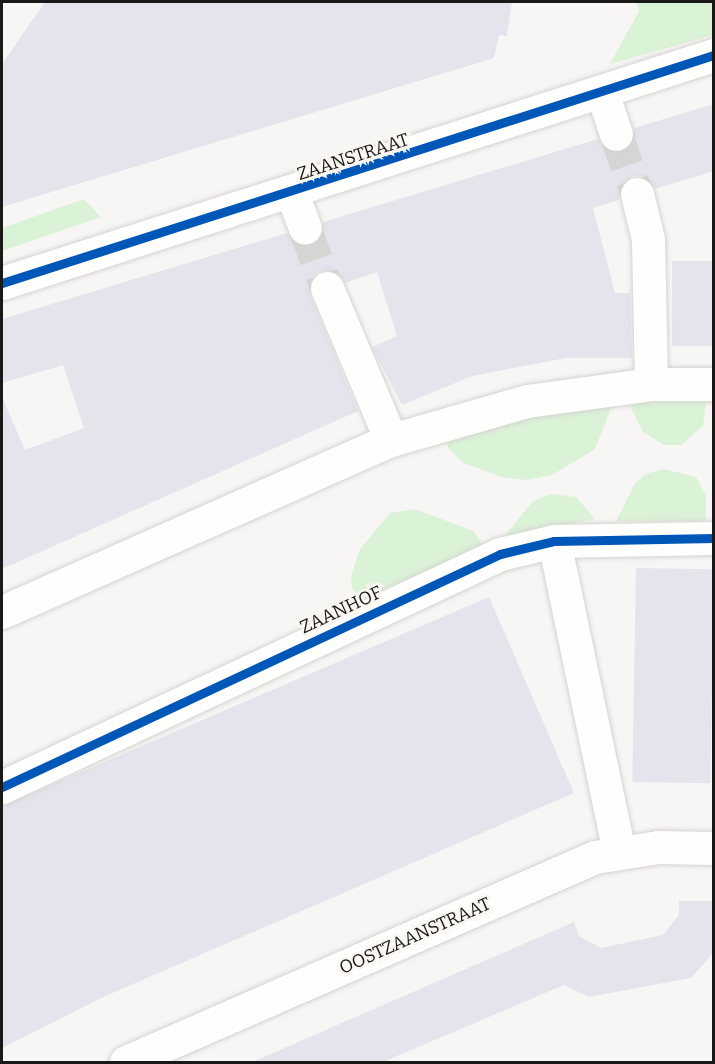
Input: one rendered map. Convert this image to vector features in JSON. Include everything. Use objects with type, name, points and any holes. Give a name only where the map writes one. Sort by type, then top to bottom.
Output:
[{"type":"street","name":"ZAANSTRAAT","points":[[2,283],[292,194],[714,55]]},
{"type":"street","points":[[602,92],[616,134]]},
{"type":"street","points":[[292,194],[305,228]]},
{"type":"street","points":[[637,194],[648,238],[651,384]]},
{"type":"street","points":[[327,288],[391,440]]},
{"type":"street","points":[[2,612],[391,440],[527,401],[651,384],[714,384]]},
{"type":"street","name":"ZAANHOF","points":[[2,787],[500,554],[554,541],[714,538]]},
{"type":"street","points":[[554,541],[619,851]]},
{"type":"street","name":"OOSTZAANSTRAAT","points":[[130,1062],[595,857],[619,851],[714,848]]},
{"type":"green space","points":[[636,2],[713,2],[713,35],[610,64],[639,11]]},
{"type":"green space","points":[[84,199],[101,217],[2,251],[2,228]]},
{"type":"green space","points":[[707,396],[703,426],[681,445],[664,445],[643,432],[630,406],[658,397]]},
{"type":"green space","points":[[612,406],[595,449],[552,475],[526,480],[501,477],[462,462],[448,448],[446,435],[532,412]]},
{"type":"green space","points":[[664,469],[696,477],[706,496],[706,521],[616,521],[634,485],[645,474]]},
{"type":"green space","points":[[552,494],[576,497],[595,519],[503,538],[533,501]]},
{"type":"green space","points":[[415,509],[473,531],[484,546],[354,601],[351,576],[360,549],[390,513]]},
{"type":"building","points":[[45,2],[512,2],[507,36],[499,35],[494,58],[2,207],[2,64]]},
{"type":"building","points":[[714,104],[714,171],[655,189],[643,176],[632,176],[619,188],[619,200],[593,208],[615,293],[630,293],[632,358],[566,358],[472,376],[402,405],[372,347],[397,336],[377,272],[345,283],[338,273],[320,271],[312,277],[310,295],[358,411],[2,569],[2,397],[25,450],[84,428],[63,365],[2,383],[2,319],[287,233],[294,243],[311,246],[320,239],[323,222],[598,139],[604,148],[621,152],[630,146],[634,128]]},
{"type":"building","points":[[672,261],[714,261],[714,346],[672,346]]},
{"type":"building","points":[[636,568],[714,569],[710,783],[632,782]]},
{"type":"building","points":[[489,597],[574,793],[101,998],[2,1048],[2,806]]},
{"type":"building","points":[[679,901],[714,901],[714,952],[691,978],[589,997],[564,985],[383,1062],[252,1062],[574,922],[579,936],[601,948],[663,935],[679,915]]},
{"type":"tunnel","points":[[616,134],[637,194]]},
{"type":"tunnel","points":[[305,228],[327,288]]},
{"type":"cycle path","points":[[2,283],[714,55]]},
{"type":"cycle path","points":[[2,787],[500,554],[554,541],[714,538]]}]
